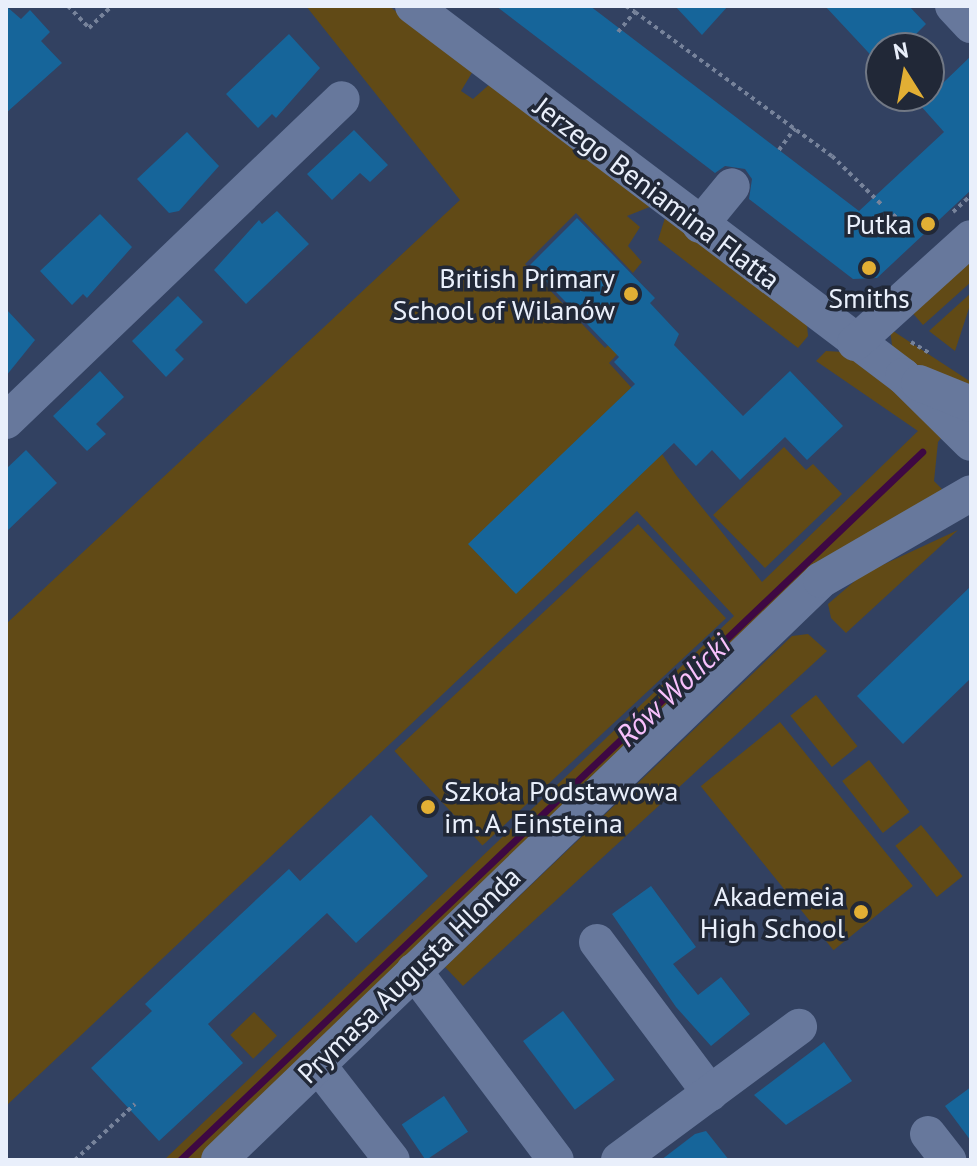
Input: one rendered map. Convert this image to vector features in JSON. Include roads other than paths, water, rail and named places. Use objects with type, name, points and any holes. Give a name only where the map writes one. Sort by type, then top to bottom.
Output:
[{"type":"street","name":"Jerzego Beniamina Flatta","points":[[413,6],[855,343],[903,376],[971,443]]},
{"type":"street","points":[[953,6],[971,25]]},
{"type":"street","points":[[6,421],[342,99]]},
{"type":"street","points":[[700,225],[732,186]]},
{"type":"street","points":[[855,343],[971,238]]},
{"type":"street","name":"Jerzego Beniamina Flatta","points":[[903,376],[971,404]]},
{"type":"street","name":"Prymasa Augusta Hlonda","points":[[219,1160],[821,580],[971,493]]},
{"type":"street","points":[[597,942],[710,1093]]},
{"type":"street","points":[[414,971],[550,1158]]},
{"type":"street","points":[[619,1160],[799,1027]]},
{"type":"street","points":[[318,1065],[392,1160]]},
{"type":"waterway","name":"Rów Wolicki","points":[[180,1160],[922,452]]},
{"type":"place","name":"Putka","points":[[928,224]]},
{"type":"place","name":"Smiths","points":[[869,268]]},
{"type":"place","name":"British Primary School of Wilanów","points":[[631,294]]},
{"type":"place","name":"Szkoła Podstawowa im. A. Einsteina","points":[[428,807]]},
{"type":"place","name":"Akademeia High School","points":[[861,912]]}]
